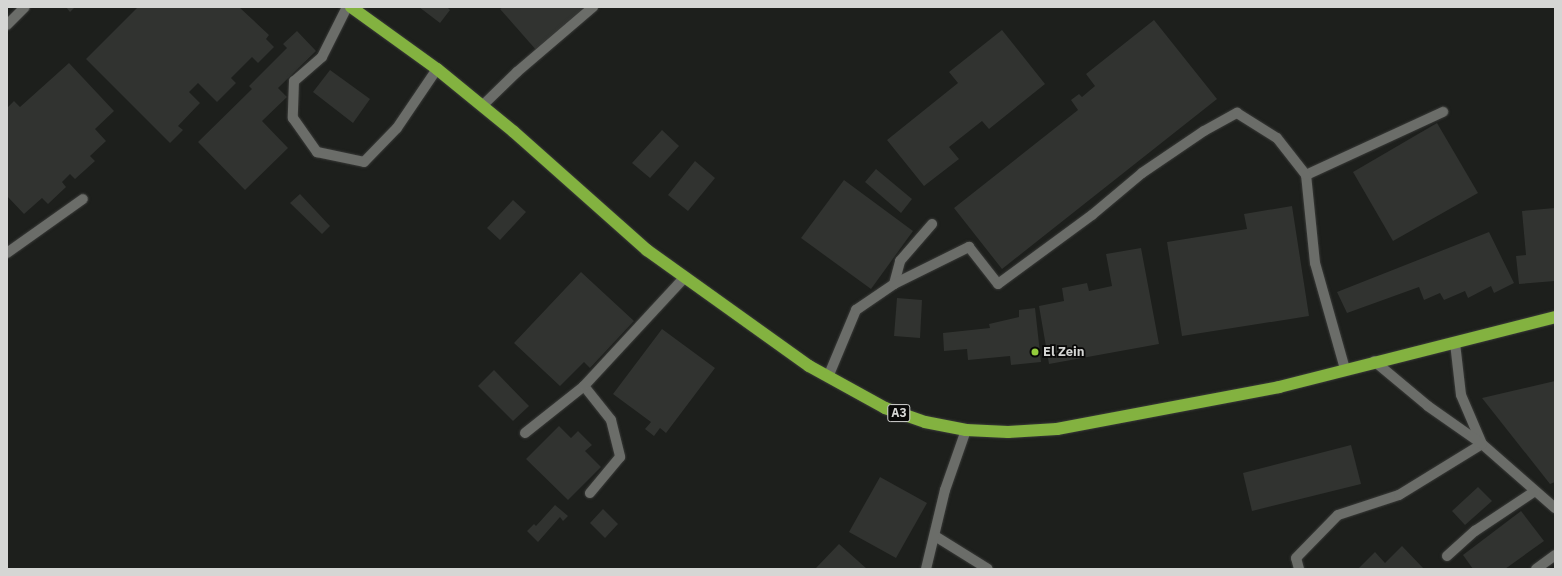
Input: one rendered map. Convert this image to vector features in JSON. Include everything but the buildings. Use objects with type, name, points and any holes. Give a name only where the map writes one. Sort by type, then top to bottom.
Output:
[{"type":"highway","name":"A3","points":[[351,7],[437,69],[482,106],[647,250],[808,366],[885,408],[924,422],[966,430],[1008,432],[1057,429],[1279,387],[1374,361],[1455,343],[1555,317]]},
{"type":"street","points":[[7,25],[25,7]]},
{"type":"street","points":[[347,7],[322,57],[294,81],[293,118],[317,152],[364,162],[397,128],[437,69]]},
{"type":"street","points":[[482,106],[518,72],[593,7]]},
{"type":"street","points":[[1306,175],[1443,112]]},
{"type":"street","points":[[828,377],[856,310],[894,284],[969,247],[998,284],[1092,215],[1142,173],[1204,131],[1236,113],[1276,138],[1306,175],[1315,262],[1345,369]]},
{"type":"street","points":[[7,253],[83,199]]},
{"type":"street","points":[[894,284],[900,261],[932,224]]},
{"type":"street","points":[[525,433],[584,386],[685,277]]},
{"type":"street","points":[[1455,343],[1461,395],[1482,444]]},
{"type":"street","points":[[1374,361],[1428,406],[1482,444],[1555,508]]},
{"type":"street","points":[[584,386],[611,420],[620,457],[590,493]]},
{"type":"street","points":[[926,569],[945,490],[966,430]]},
{"type":"street","points":[[1299,569],[1296,558],[1338,515],[1399,495],[1482,444]]},
{"type":"street","points":[[1447,556],[1475,531],[1535,491]]},
{"type":"street","points":[[935,536],[988,569]]},
{"type":"street","points":[[1536,569],[1555,555]]},
{"type":"place","name":"El Zein","points":[[1035,352]]}]
